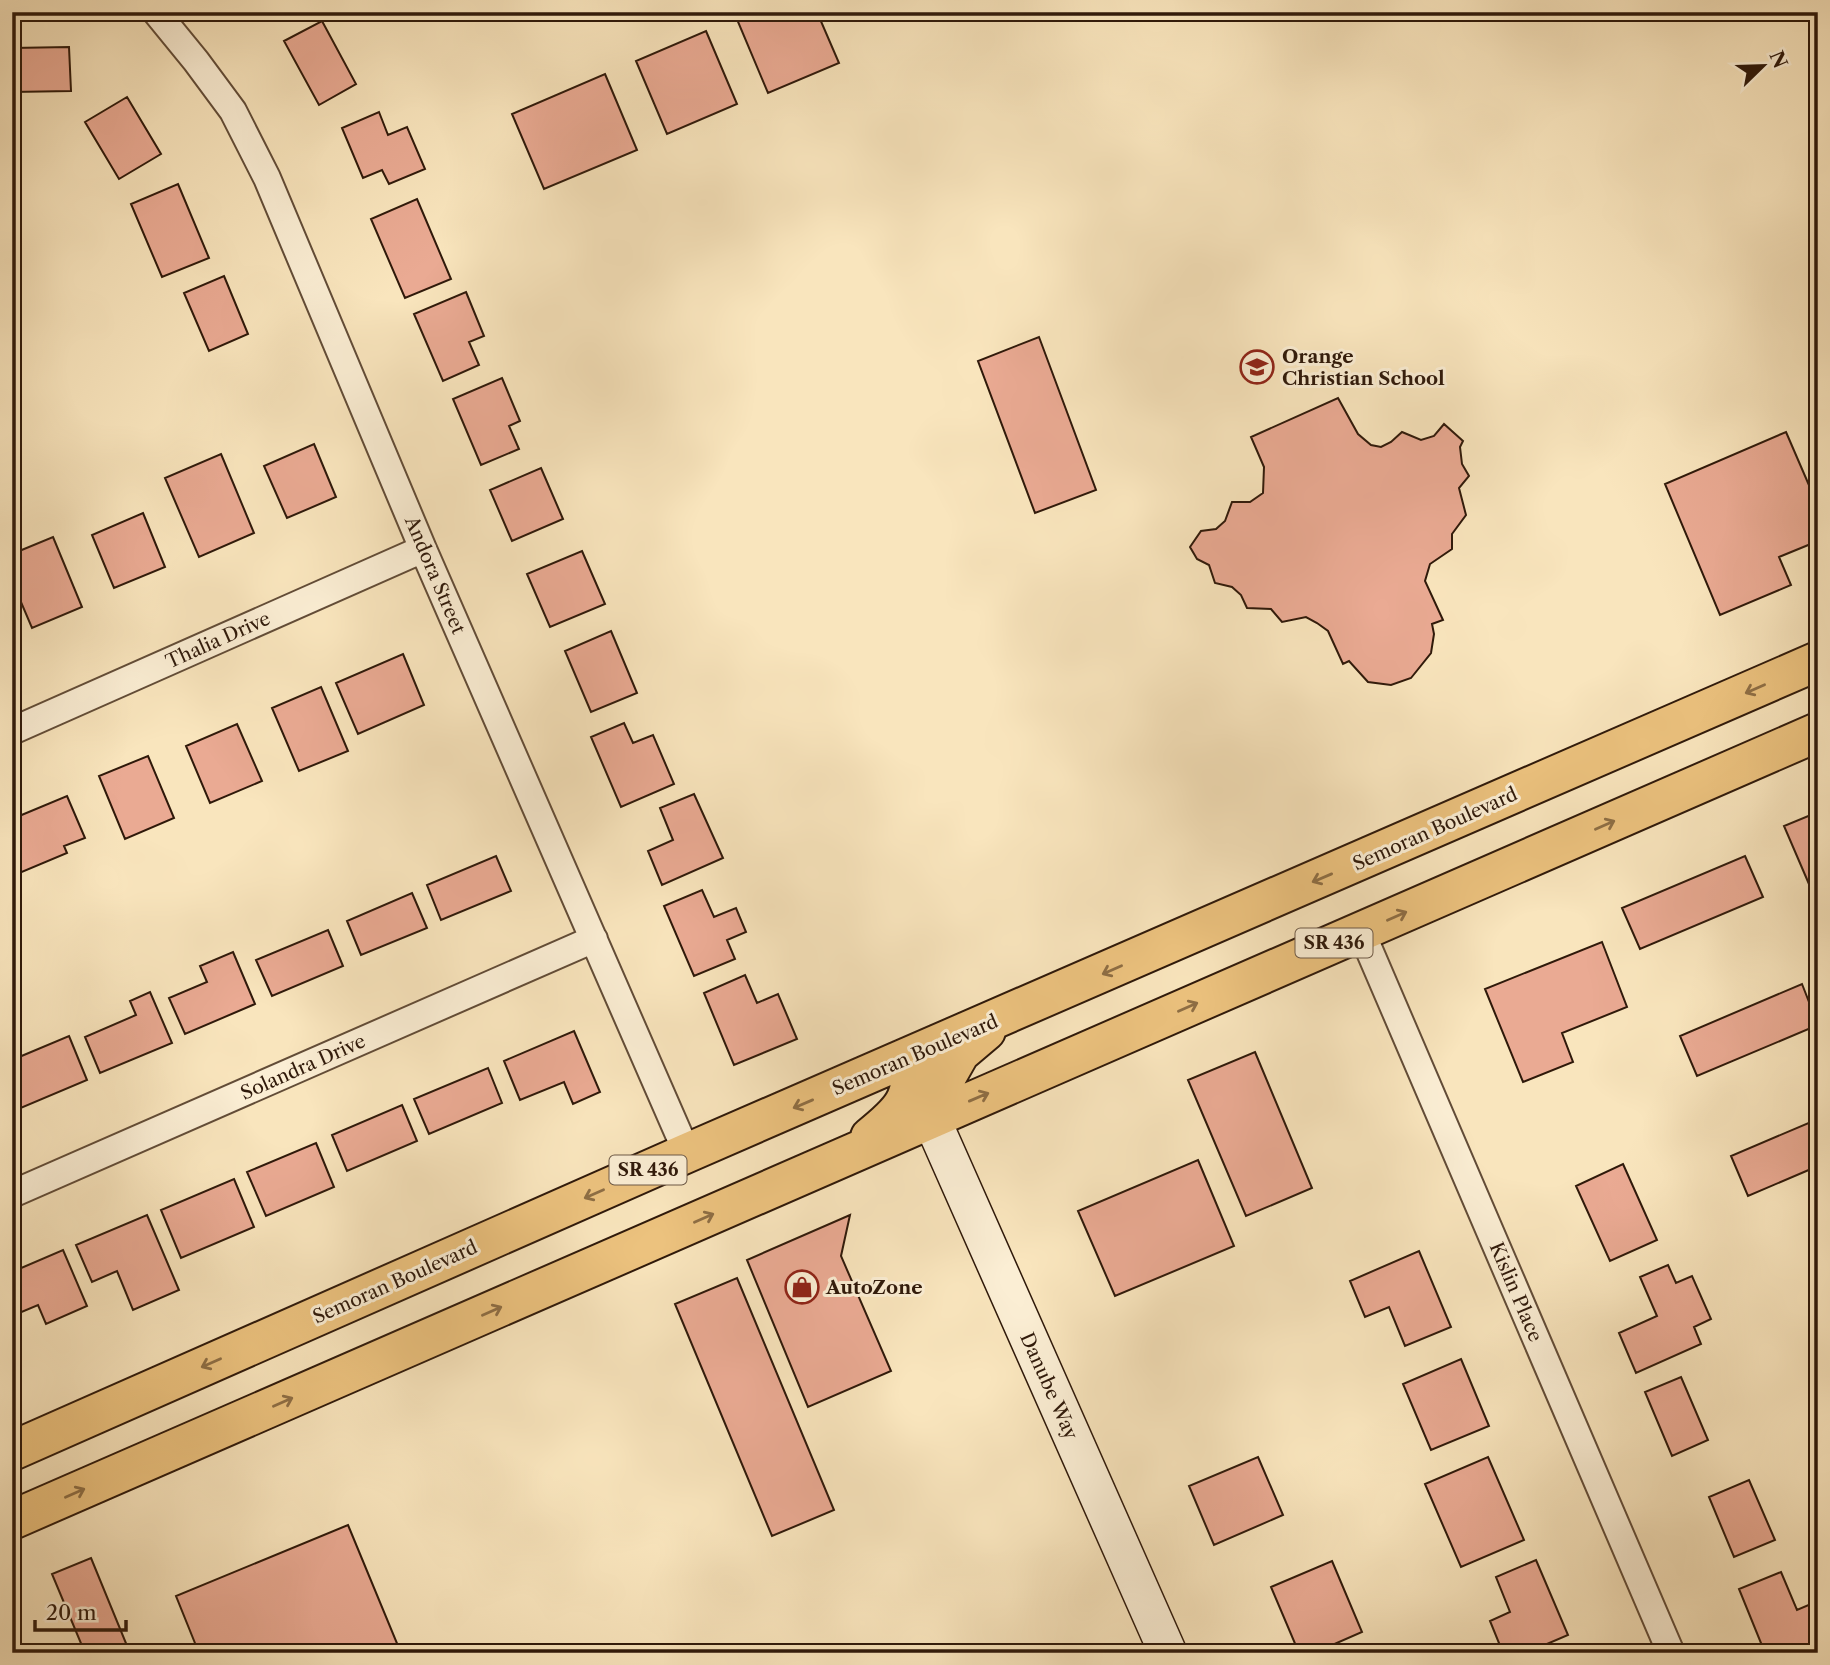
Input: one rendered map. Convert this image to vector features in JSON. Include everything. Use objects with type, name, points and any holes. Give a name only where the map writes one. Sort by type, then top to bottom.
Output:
[{"type":"main road","name":"Semoran Boulevard","points":[[12,1451],[687,1153],[1818,661]]},
{"type":"main road","name":"SR 436","points":[[12,1520],[1818,732]]},
{"type":"main road","points":[[931,1118],[939,1090],[960,1053],[1000,1018]]},
{"type":"main road","points":[[849,1154],[897,1116],[911,1089],[915,1056]]},
{"type":"street","name":"Andora Street","points":[[156,12],[197,61],[233,111],[267,178],[423,550],[687,1153]]},
{"type":"street","name":"Thalia Drive","points":[[12,731],[423,550]]},
{"type":"street","name":"Kislin Place","points":[[1361,931],[1671,1653]]},
{"type":"street","name":"Solandra Drive","points":[[12,1194],[594,939]]},
{"type":"street","name":"Danube Way","points":[[931,1118],[1168,1653]]},
{"type":"building","points":[[747,12],[817,12],[839,63],[768,93],[736,17]]},
{"type":"building","points":[[1807,12],[1818,12],[1818,38]]},
{"type":"building","points":[[322,21],[356,84],[319,105],[284,41]]},
{"type":"building","points":[[706,31],[737,104],[667,134],[636,61]]},
{"type":"building","points":[[69,47],[71,91],[12,92],[12,48]]},
{"type":"building","points":[[605,74],[637,150],[544,189],[512,114]]},
{"type":"building","points":[[127,97],[161,154],[119,179],[85,122]]},
{"type":"building","points":[[379,112],[388,135],[407,127],[425,169],[389,184],[382,170],[363,178],[342,128]]},
{"type":"building","points":[[178,184],[209,258],[162,277],[131,204]]},
{"type":"building","points":[[417,199],[451,279],[405,298],[371,219]]},
{"type":"building","points":[[224,276],[248,334],[209,351],[184,293]]},
{"type":"building","points":[[466,292],[484,336],[469,342],[479,365],[443,381],[414,314]]},
{"type":"building","points":[[1039,337],[1096,490],[1035,513],[978,361]]},
{"type":"building","points":[[502,378],[520,421],[509,426],[519,449],[481,465],[453,399]]},
{"type":"building","points":[[1338,398],[1358,434],[1371,445],[1381,447],[1402,432],[1421,440],[1434,436],[1444,424],[1463,441],[1460,447],[1462,464],[1469,476],[1459,488],[1466,515],[1452,534],[1452,549],[1430,564],[1425,581],[1443,620],[1432,624],[1434,634],[1431,653],[1411,678],[1391,685],[1368,682],[1349,661],[1343,664],[1328,631],[1306,617],[1282,622],[1271,609],[1247,608],[1241,595],[1232,587],[1215,583],[1209,565],[1197,559],[1190,547],[1201,531],[1216,529],[1225,521],[1232,502],[1250,502],[1263,493],[1264,467],[1251,437]]},
{"type":"building","points":[[1786,432],[1818,506],[1818,541],[1779,557],[1791,585],[1720,615],[1665,484]]},
{"type":"building","points":[[314,444],[336,497],[287,518],[264,466]]},
{"type":"building","points":[[221,454],[254,533],[199,557],[165,478]]},
{"type":"building","points":[[541,468],[563,519],[512,541],[490,490]]},
{"type":"building","points":[[143,513],[165,567],[114,588],[92,535]]},
{"type":"building","points":[[53,537],[82,607],[32,628],[12,581],[12,554]]},
{"type":"building","points":[[582,551],[605,604],[550,627],[527,574]]},
{"type":"building","points":[[611,631],[637,693],[591,712],[565,651]]},
{"type":"building","points":[[403,654],[424,705],[358,734],[336,683]]},
{"type":"building","points":[[321,687],[348,751],[299,771],[272,708]]},
{"type":"building","points":[[624,723],[633,743],[653,735],[674,784],[621,807],[591,737]]},
{"type":"building","points":[[237,724],[262,781],[210,803],[186,746]]},
{"type":"building","points":[[148,756],[174,818],[125,839],[99,776]]},
{"type":"building","points":[[694,794],[723,858],[662,885],[648,851],[673,840],[660,808]]},
{"type":"building","points":[[67,796],[85,838],[64,846],[67,853],[17,874],[12,863],[12,819]]},
{"type":"building","points":[[1818,812],[1818,905],[1784,826]]},
{"type":"building","points":[[496,856],[511,891],[441,920],[427,885]]},
{"type":"building","points":[[1745,856],[1763,897],[1640,949],[1622,908]]},
{"type":"building","points":[[702,890],[714,917],[736,908],[746,932],[727,940],[735,959],[694,976],[664,906]]},
{"type":"building","points":[[412,893],[427,928],[361,955],[347,921]]},
{"type":"building","points":[[328,930],[343,966],[272,996],[256,960]]},
{"type":"building","points":[[1602,942],[1627,1007],[1562,1033],[1573,1062],[1523,1082],[1485,989]]},
{"type":"building","points":[[233,952],[255,1004],[185,1034],[169,998],[207,982],[200,966]]},
{"type":"building","points":[[745,975],[757,1003],[778,994],[797,1039],[734,1065],[704,993]]},
{"type":"building","points":[[1802,984],[1818,1025],[1697,1076],[1680,1036]]},
{"type":"building","points":[[150,992],[172,1043],[100,1073],[85,1037],[136,1015],[130,1001]]},
{"type":"building","points":[[574,1031],[600,1092],[573,1104],[564,1082],[520,1100],[504,1061]]},
{"type":"building","points":[[69,1036],[87,1080],[16,1110],[12,1100],[12,1060]]},
{"type":"building","points":[[1255,1052],[1312,1188],[1246,1216],[1188,1080]]},
{"type":"building","points":[[488,1068],[502,1103],[429,1134],[414,1099]]},
{"type":"building","points":[[402,1105],[417,1141],[347,1171],[332,1135]]},
{"type":"building","points":[[1818,1119],[1818,1166],[1748,1196],[1731,1156]]},
{"type":"building","points":[[316,1143],[334,1187],[266,1216],[247,1172]]},
{"type":"building","points":[[1198,1160],[1234,1246],[1115,1296],[1078,1211]]},
{"type":"building","points":[[1623,1164],[1657,1240],[1610,1261],[1576,1186]]},
{"type":"building","points":[[234,1179],[254,1227],[181,1258],[161,1210]]},
{"type":"building","points":[[147,1215],[179,1290],[133,1310],[117,1271],[92,1282],[76,1245]]},
{"type":"building","points":[[850,1215],[841,1256],[891,1371],[808,1407],[747,1260]]},
{"type":"building","points":[[63,1250],[87,1306],[46,1324],[38,1305],[12,1316],[12,1272]]},
{"type":"building","points":[[1419,1251],[1451,1327],[1405,1346],[1389,1307],[1365,1317],[1350,1281]]},
{"type":"building","points":[[1668,1265],[1676,1283],[1692,1276],[1711,1319],[1694,1327],[1701,1344],[1636,1373],[1619,1333],[1657,1316],[1640,1277]]},
{"type":"building","points":[[737,1278],[834,1510],[772,1536],[675,1304]]},
{"type":"building","points":[[1461,1359],[1489,1426],[1431,1450],[1403,1384]]},
{"type":"building","points":[[1681,1377],[1708,1440],[1672,1456],[1645,1392]]},
{"type":"building","points":[[1258,1457],[1283,1515],[1214,1545],[1189,1486]]},
{"type":"building","points":[[1488,1457],[1524,1540],[1461,1567],[1425,1484]]},
{"type":"building","points":[[1749,1480],[1775,1540],[1734,1557],[1709,1497]]},
{"type":"building","points":[[348,1525],[401,1653],[199,1653],[176,1596]]},
{"type":"building","points":[[91,1558],[130,1653],[85,1653],[52,1574]]},
{"type":"building","points":[[1536,1560],[1568,1635],[1526,1653],[1503,1653],[1490,1621],[1510,1612],[1496,1577]]},
{"type":"building","points":[[1332,1561],[1362,1632],[1314,1653],[1299,1653],[1271,1587]]},
{"type":"building","points":[[1781,1572],[1797,1610],[1818,1601],[1818,1646],[1802,1653],[1765,1653],[1739,1589]]},
{"type":"place","name":"Orange Christian School","points":[[1257,367]]},
{"type":"place","name":"AutoZone","points":[[802,1287]]}]
